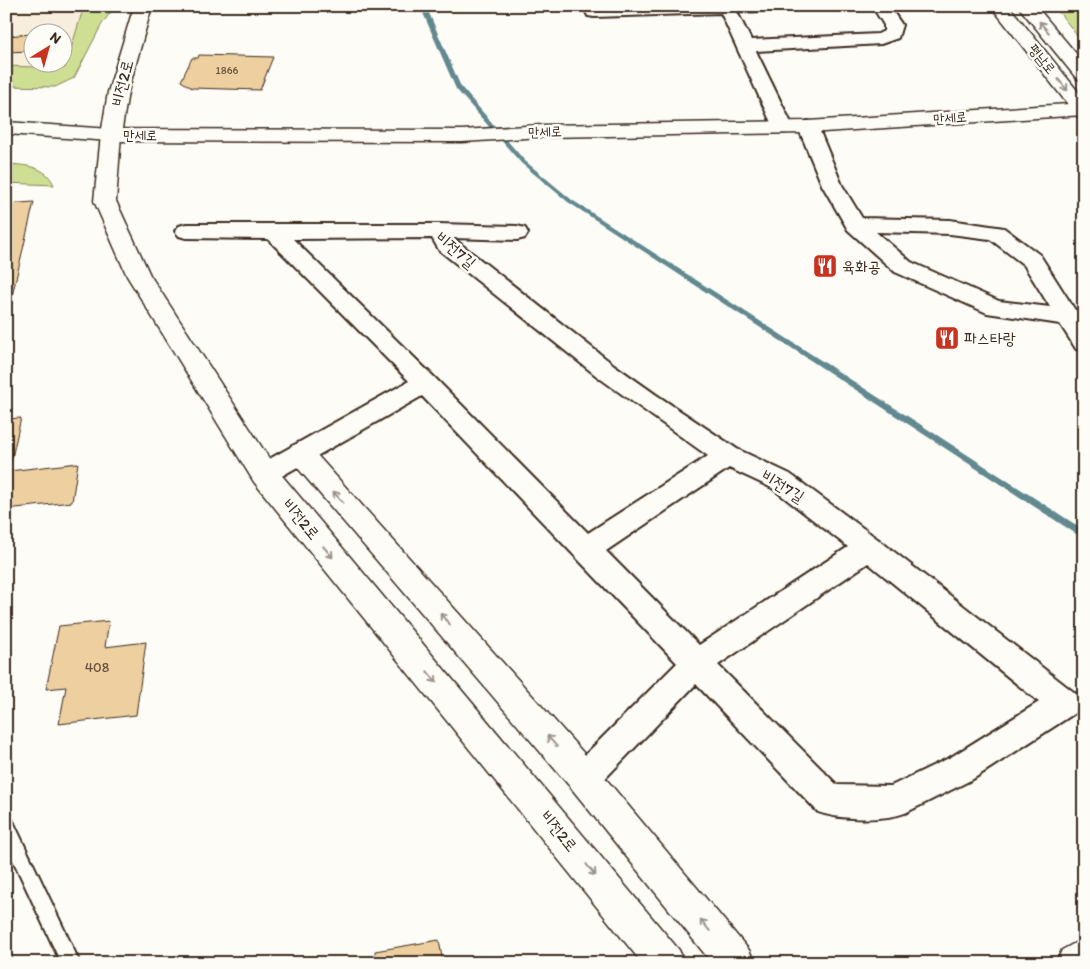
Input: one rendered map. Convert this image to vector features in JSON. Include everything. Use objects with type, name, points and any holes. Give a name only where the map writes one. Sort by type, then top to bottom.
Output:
[{"type":"street","name":"비전2로","points":[[143,6],[118,92],[110,134],[104,201],[139,276],[264,474],[666,963]]},
{"type":"street","points":[[593,13],[772,6]]},
{"type":"street","points":[[744,46],[882,40],[892,34],[893,25],[880,6]]},
{"type":"street","name":"평남로","points":[[1000,6],[1083,110]]},
{"type":"street","points":[[1027,6],[1084,75]]},
{"type":"street","points":[[726,7],[782,128]]},
{"type":"street","name":"만세로","points":[[6,128],[110,134],[462,136],[542,131],[782,128],[1083,110]]},
{"type":"street","points":[[808,126],[832,185],[856,225],[903,267],[995,308],[1075,318]]},
{"type":"street","points":[[856,225],[950,227],[996,233],[1032,260],[1075,318],[1084,343]]},
{"type":"street","points":[[438,230],[517,233]]},
{"type":"street","name":"비전7길","points":[[438,230],[447,245],[606,371],[728,456],[780,481],[869,548],[1064,703],[962,768],[893,802],[830,801],[274,232],[438,230]]},
{"type":"street","points":[[186,231],[274,232]]},
{"type":"street","points":[[264,474],[424,384]]},
{"type":"street","points":[[300,453],[584,778],[736,963]]},
{"type":"street","points":[[585,550],[728,456]]},
{"type":"street","points":[[584,778],[697,663],[869,548]]},
{"type":"street","points":[[1075,963],[1084,956]]},
{"type":"lane","points":[[6,825],[71,963]]},
{"type":"shaded area","points":[[6,6],[84,6],[72,45],[72,22],[22,22],[22,67],[6,66]]},
{"type":"green space","points":[[84,6],[115,6],[102,24],[74,78],[55,87],[6,86],[6,66],[22,67],[22,72],[72,72],[72,45]]},
{"type":"green space","points":[[1054,6],[1080,6],[1084,10],[1084,44]]},
{"type":"green space","points":[[6,164],[28,166],[41,170],[54,185],[6,183]]},
{"type":"building","points":[[22,35],[22,51],[6,52],[6,36]]},
{"type":"building","points":[[199,55],[273,57],[260,90],[192,88],[181,81],[192,58],[198,58]]},
{"type":"building","points":[[34,202],[12,296],[6,296],[6,204]]},
{"type":"building","points":[[21,418],[9,471],[78,463],[72,502],[6,509],[6,419]]},
{"type":"building","points":[[109,621],[105,647],[146,642],[136,715],[59,724],[66,687],[46,689],[59,626]]},
{"type":"building","points":[[439,940],[443,963],[376,963],[375,951]]},
{"type":"waterway","points":[[423,6],[458,88],[523,162],[570,201],[1084,535]]},
{"type":"place","name":"육화공","points":[[825,266]]},
{"type":"place","name":"파스타랑","points":[[947,338]]}]
